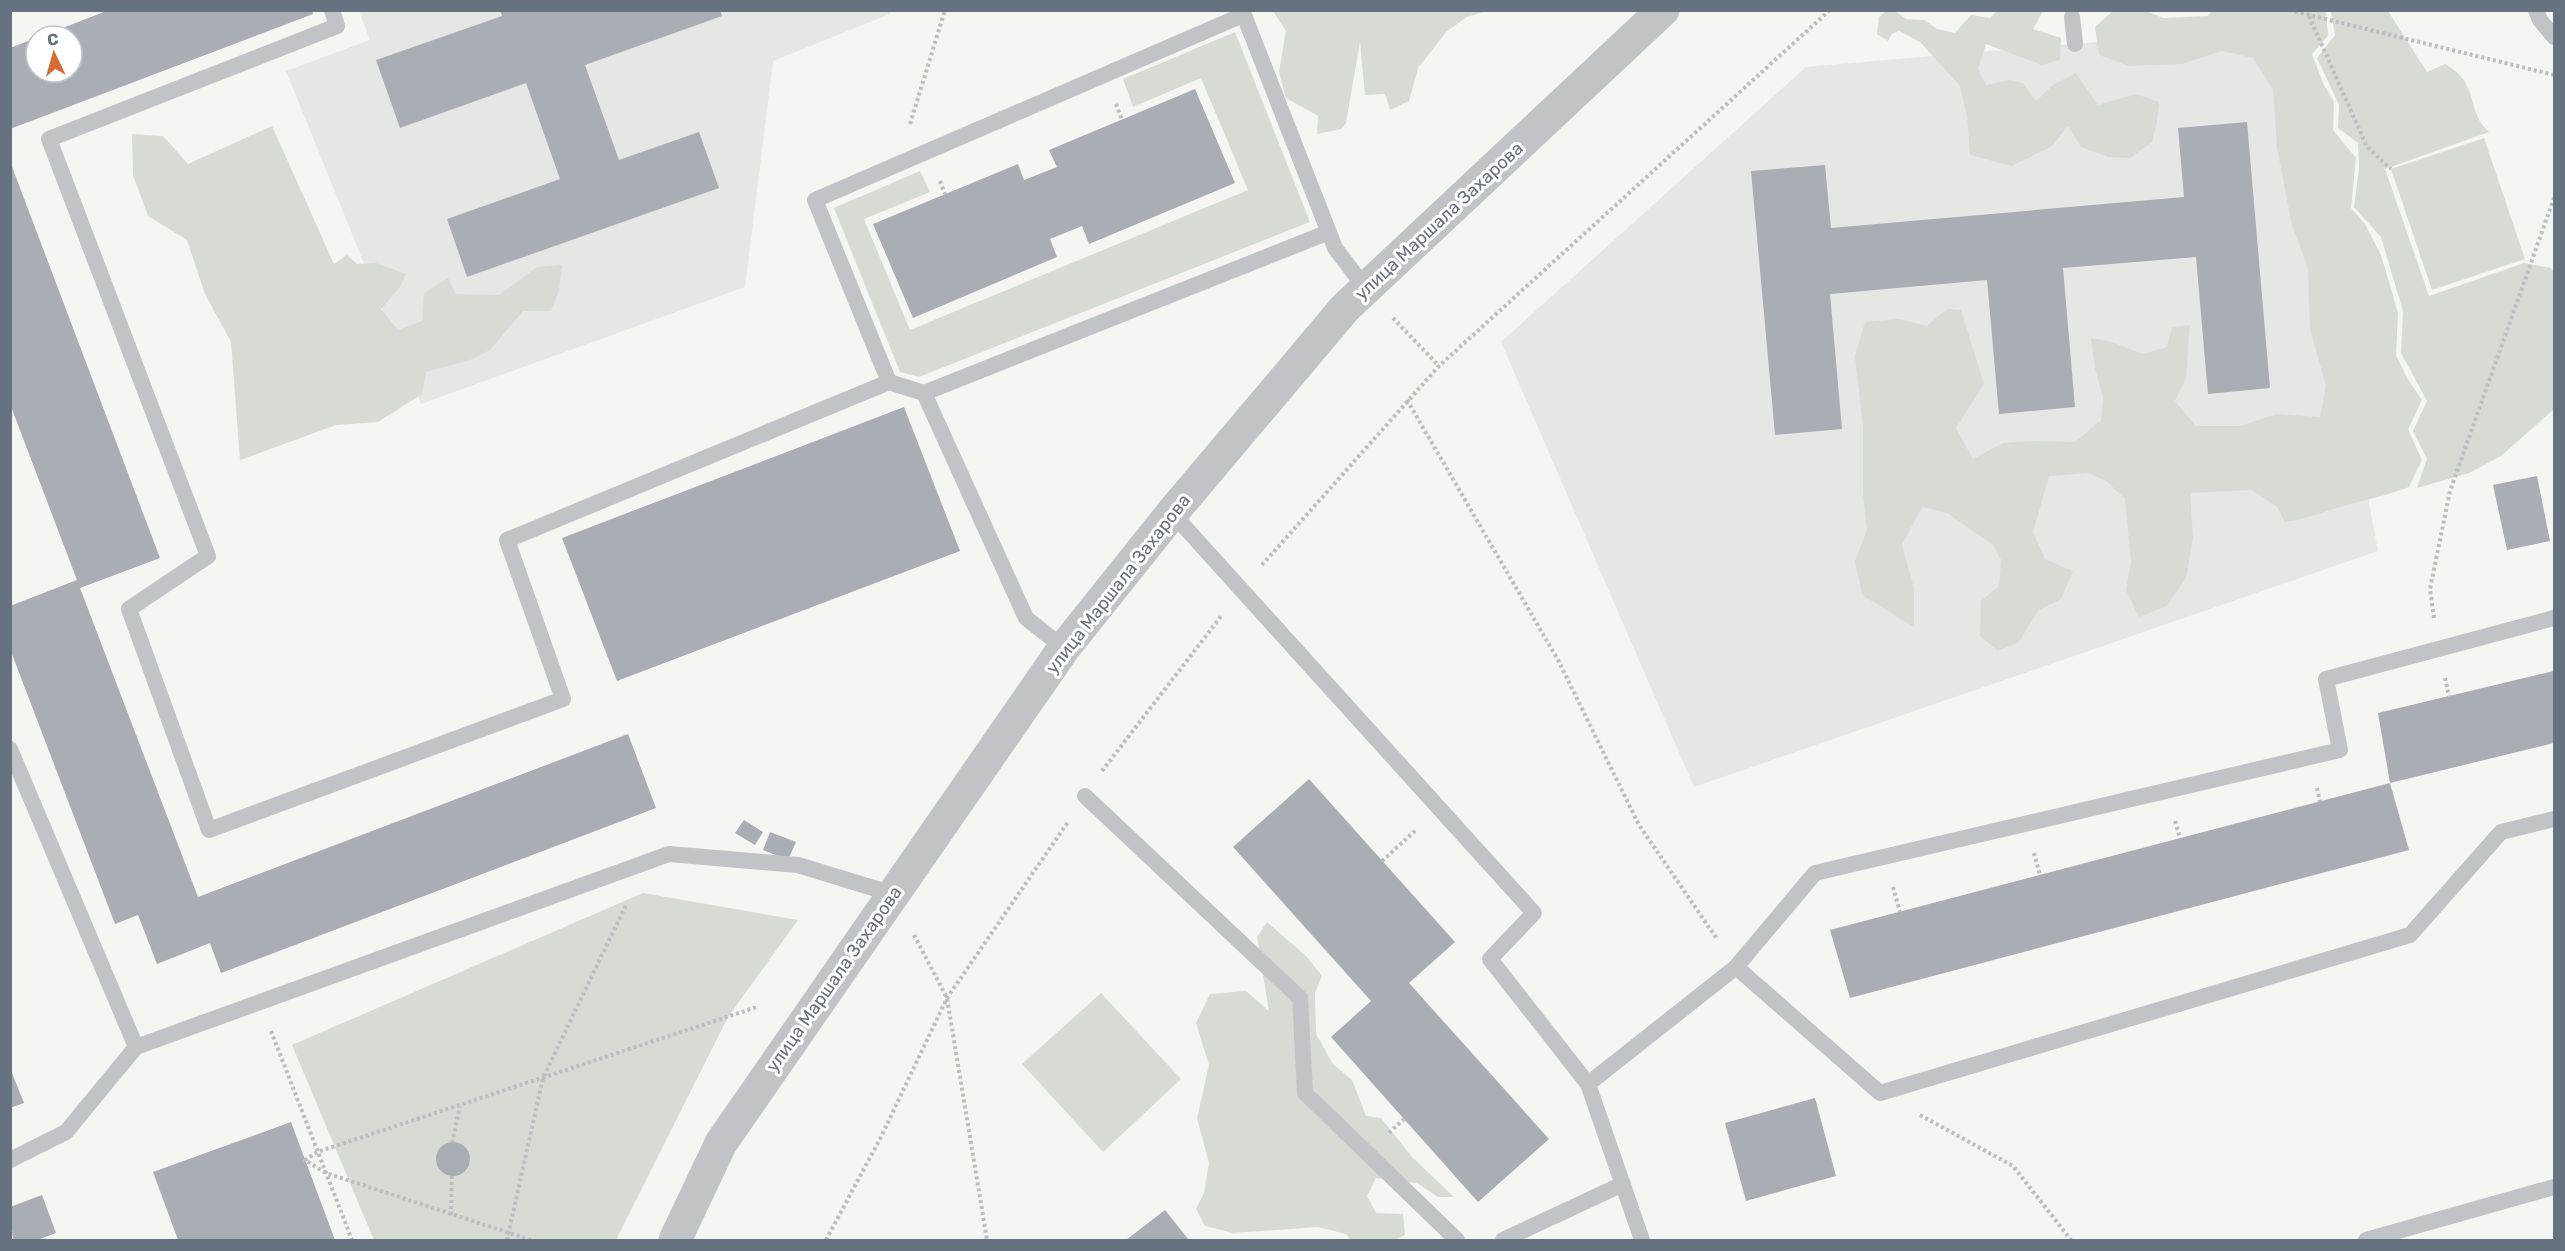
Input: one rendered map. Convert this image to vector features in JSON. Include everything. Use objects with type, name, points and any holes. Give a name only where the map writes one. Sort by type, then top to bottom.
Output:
[{"type":"street","name":"улица Маршала Захарова","points":[[675,1240],[721,1143],[1064,648],[1172,513],[1345,308],[1663,10]]},
{"type":"lane","points":[[332,10],[338,26],[49,139],[208,556],[129,609],[208,830],[563,699],[507,540],[889,382],[924,393],[1329,232]]},
{"type":"lane","points":[[2536,10],[2540,20],[2554,37]]},
{"type":"lane","points":[[889,382],[815,200],[1243,13],[1335,248],[1366,289]]},
{"type":"lane","points":[[2074,13],[2075,44]]},
{"type":"lane","points":[[924,393],[1026,618],[1064,648]]},
{"type":"lane","points":[[1172,513],[1534,913],[1490,959],[1588,1083],[1642,1240]]},
{"type":"lane","points":[[1588,1083],[1736,967],[1815,873],[2340,750],[2326,679],[2554,618]]},
{"type":"lane","points":[[10,749],[136,1047]]},
{"type":"lane","points":[[1085,796],[1300,998],[1305,1093],[1457,1240]]},
{"type":"lane","points":[[1736,967],[1880,1093],[2410,935],[2501,832],[2554,819]]},
{"type":"lane","points":[[10,1160],[66,1132],[136,1047],[669,854],[798,865],[893,894]]},
{"type":"lane","points":[[1503,1240],[1623,1184]]},
{"type":"lane","points":[[2366,1240],[2554,1187]]},
{"type":"path","points":[[919,96],[945,10]]},
{"type":"path","points":[[2289,10],[2554,75]]},
{"type":"path","points":[[2309,15],[2367,147],[2391,169]]},
{"type":"path","points":[[2430,589],[2450,491],[2554,198]]},
{"type":"path","points":[[1366,289],[1439,366]]},
{"type":"path","points":[[1407,400],[1558,660],[1639,825],[1736,967]]},
{"type":"path","points":[[1382,861],[1441,808]]},
{"type":"path","points":[[507,1240],[543,1078],[648,862]]},
{"type":"path","points":[[893,894],[947,998],[987,1240]]},
{"type":"path","points":[[260,1002],[352,1240]]},
{"type":"path","points":[[531,1240],[326,1173],[305,1160],[317,1152],[757,1007]]},
{"type":"path","points":[[1880,1093],[2013,1166],[2071,1240]]},
{"type":"path","points":[[452,1143],[460,1105]]},
{"type":"path","points":[[451,1215],[452,1175]]},
{"type":"shaded area","points":[[888,10],[890,14],[773,61],[745,287],[421,404],[286,71],[370,40],[359,11]]},
{"type":"shaded area","points":[[1273,11],[1486,11],[1467,17],[1446,32],[1418,68],[1409,101],[1390,110],[1385,94],[1365,95],[1360,42],[1346,123],[1341,129],[1317,134],[1318,116],[1286,98],[1279,72],[1286,31]]},
{"type":"shaded area","points":[[1886,11],[1895,11],[1906,19],[1924,20],[1937,29],[1955,33],[1971,15],[1990,18],[1997,11],[2043,11],[2033,29],[2061,38],[2060,60],[2042,65],[1986,44],[1978,69],[1986,85],[2009,80],[2023,83],[2036,101],[2054,84],[2076,73],[2098,105],[2136,94],[2159,102],[2152,142],[2130,158],[2108,157],[2081,147],[2068,126],[2052,146],[2012,166],[1970,155],[1967,115],[1960,86],[1920,42],[1899,31],[1892,34],[1888,41],[1877,34],[1879,17]]},
{"type":"shaded area","points":[[2113,11],[2147,11],[2163,18],[2208,16],[2212,11],[2326,11],[2328,36],[2312,54],[2323,83],[2334,102],[2333,130],[2356,158],[2351,208],[2365,224],[2381,255],[2398,313],[2396,355],[2407,378],[2422,400],[2408,429],[2422,460],[2409,487],[2306,518],[2285,522],[2277,507],[2252,490],[2190,493],[2193,537],[2186,578],[2167,606],[2139,617],[2126,590],[2131,562],[2125,499],[2106,481],[2088,473],[2049,476],[2033,532],[2045,559],[2073,571],[2061,599],[2038,611],[2019,642],[1998,651],[1980,636],[1981,601],[1999,586],[2001,560],[1993,545],[1947,513],[1922,507],[1902,545],[1914,588],[1914,627],[1862,595],[1855,561],[1867,530],[1863,494],[1863,428],[1855,356],[1865,322],[1899,319],[1927,326],[1947,309],[1961,310],[1984,384],[1956,428],[1973,459],[2003,443],[2075,442],[2101,420],[2103,397],[2095,368],[2091,338],[2112,342],[2143,354],[2167,347],[2172,327],[2190,325],[2186,378],[2175,401],[2196,426],[2241,426],[2276,414],[2320,417],[2326,386],[2310,329],[2308,268],[2292,225],[2277,148],[2273,89],[2253,58],[2222,51],[2182,64],[2129,66],[2099,55],[2095,27]]},
{"type":"shaded area","points":[[2331,11],[2388,11],[2427,72],[2445,64],[2464,80],[2477,115],[2489,132],[2385,169],[2429,296],[2524,263],[2551,268],[2554,274],[2554,409],[2501,456],[2469,473],[2417,488],[2427,459],[2413,431],[2427,401],[2401,353],[2403,311],[2381,237],[2354,207],[2359,168],[2358,143],[2338,128],[2339,105],[2317,58],[2335,35]]},
{"type":"shaded area","points":[[2281,26],[2378,551],[1694,787],[1501,342],[1806,67]]},
{"type":"shaded area","points":[[1235,32],[1310,222],[919,377],[900,372],[834,208],[920,171],[930,192],[864,219],[910,330],[1248,190],[1201,78],[1133,107],[1123,79]]},
{"type":"shaded area","points":[[272,126],[334,264],[347,255],[357,264],[376,263],[406,274],[400,287],[381,309],[398,330],[422,321],[424,293],[448,278],[456,294],[499,295],[537,267],[562,265],[559,291],[551,311],[523,311],[490,350],[470,360],[426,372],[422,394],[378,422],[336,425],[240,460],[231,342],[205,294],[187,240],[148,216],[133,175],[132,134],[163,136],[188,164]]},
{"type":"shaded area","points":[[2484,138],[2525,259],[2432,290],[2391,169]]},
{"type":"shaded area","points":[[643,893],[798,920],[728,1017],[616,1240],[374,1240],[292,1045]]},
{"type":"shaded area","points":[[1267,922],[1307,957],[1322,976],[1315,993],[1316,1034],[1333,1064],[1352,1080],[1366,1116],[1381,1118],[1412,1157],[1454,1197],[1438,1197],[1417,1183],[1376,1178],[1367,1196],[1376,1213],[1403,1214],[1405,1235],[1395,1240],[1351,1240],[1346,1234],[1318,1227],[1233,1233],[1205,1226],[1196,1209],[1204,1193],[1209,1163],[1197,1118],[1209,1065],[1196,1023],[1210,994],[1246,991],[1269,1011],[1257,937]]},
{"type":"shaded area","points":[[1101,993],[1181,1079],[1103,1152],[1022,1064]]},
{"type":"building","points":[[109,10],[312,10],[313,14],[10,129],[10,48],[24,43],[24,84],[84,84],[84,24],[73,24]]},
{"type":"building","points":[[500,10],[720,10],[722,16],[585,65],[619,160],[699,132],[719,188],[467,277],[447,219],[560,179],[526,83],[400,128],[376,60],[502,16]]},
{"type":"building","points":[[1195,89],[1235,183],[1089,244],[1082,226],[1050,239],[1057,257],[913,318],[873,224],[1018,164],[1024,180],[1057,167],[1049,150]]},
{"type":"building","points":[[2247,122],[2270,388],[2208,394],[2196,257],[2063,268],[2075,407],[1999,414],[1987,280],[1830,294],[1842,429],[1775,435],[1751,171],[1825,165],[1831,228],[2184,197],[2178,128]]},
{"type":"building","points":[[11,164],[160,558],[80,588],[198,897],[628,734],[656,808],[221,973],[210,943],[157,964],[138,915],[115,924],[10,649],[10,606],[77,580],[10,404]]},
{"type":"building","points":[[904,407],[960,551],[617,681],[562,538]]},
{"type":"building","points":[[2537,476],[2550,541],[2507,550],[2493,485]]},
{"type":"building","points":[[2554,671],[2554,743],[2390,783],[2378,713]]},
{"type":"building","points":[[1309,779],[1455,942],[1409,983],[1549,1139],[1478,1202],[1331,1037],[1371,1001],[1233,847]]},
{"type":"building","points":[[2390,783],[2409,850],[1850,998],[1830,930]]},
{"type":"building","points":[[744,820],[763,832],[755,845],[735,833]]},
{"type":"building","points":[[770,832],[796,842],[788,860],[763,850]]},
{"type":"building","points":[[10,1068],[24,1103],[10,1108]]},
{"type":"building","points":[[1815,1098],[1836,1176],[1746,1201],[1725,1123]]},
{"type":"building","points":[[291,1122],[335,1240],[178,1240],[153,1172]]},
{"type":"building","points":[[453,1142],[465,1147],[470,1159],[465,1171],[453,1176],[441,1171],[436,1159],[441,1147]]},
{"type":"building","points":[[42,1195],[56,1233],[37,1240],[13,1240],[10,1207]]},
{"type":"building","points":[[1165,1210],[1189,1240],[1126,1240]]}]
